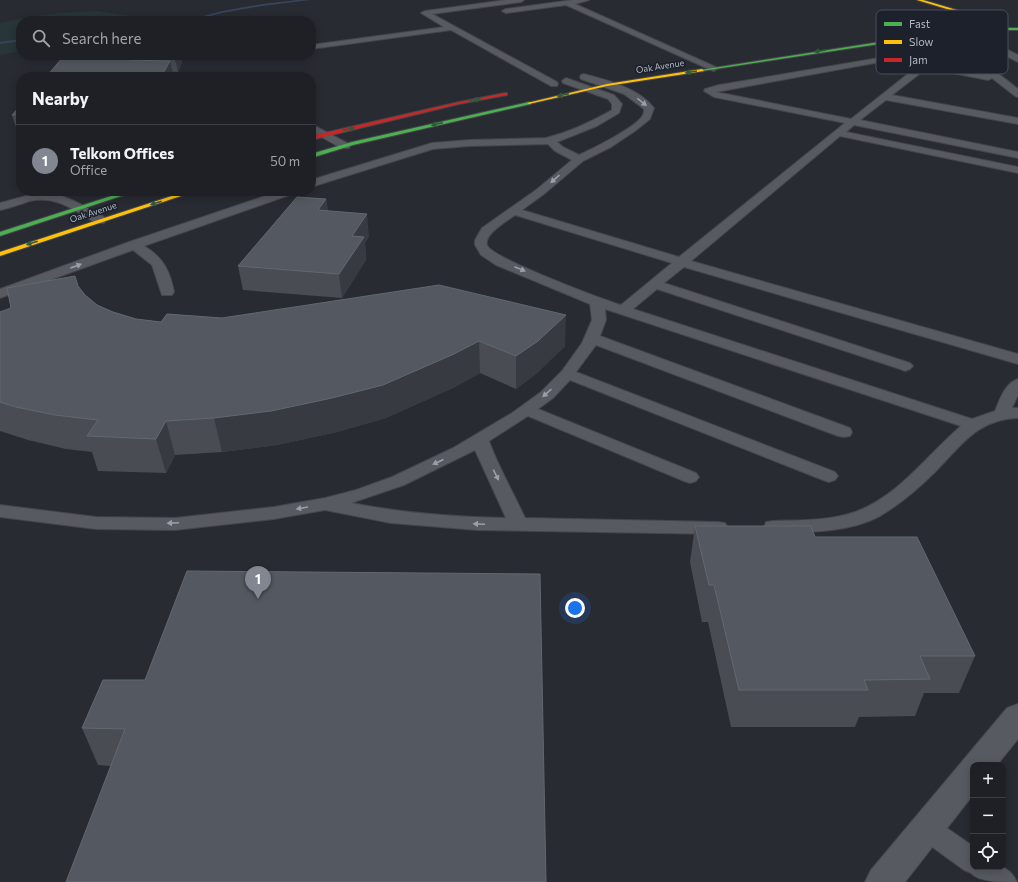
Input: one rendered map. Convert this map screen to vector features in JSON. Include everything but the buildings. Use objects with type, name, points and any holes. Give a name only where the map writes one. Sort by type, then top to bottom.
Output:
[{"type":"street","name":"Oak Avenue","points":[[917,4],[947,10]]},
{"type":"street","points":[[917,4],[930,10]]},
{"type":"street","points":[[832,41],[850,47]]},
{"type":"street","name":"Oak Avenue","points":[[316,155],[345,146],[607,85],[850,47],[876,42]]},
{"type":"street","points":[[1008,53],[1018,59]]},
{"type":"street","name":"Oak Avenue","points":[[681,62],[711,57]]},
{"type":"street","points":[[539,86],[606,74]]},
{"type":"street","points":[[316,137],[458,103],[517,91]]},
{"type":"street","name":"Oak Avenue","points":[[0,234],[118,196]]},
{"type":"street","name":"Oak Avenue","points":[[0,254],[177,196]]},
{"type":"street","points":[[980,762],[1018,716]]},
{"type":"street","points":[[883,882],[970,775]]},
{"type":"lane","points":[[521,0],[425,13],[437,21],[554,84]]},
{"type":"lane","points":[[539,0],[552,5]]},
{"type":"lane","points":[[498,12],[586,0]]},
{"type":"lane","points":[[567,3],[714,68]]},
{"type":"lane","points":[[437,21],[452,19]]},
{"type":"lane","points":[[316,46],[450,28]]},
{"type":"lane","points":[[876,60],[708,91],[714,94],[1018,155]]},
{"type":"lane","points":[[622,310],[838,133],[914,74]]},
{"type":"lane","points":[[971,74],[1000,79]]},
{"type":"lane","points":[[991,74],[1000,79],[1018,94]]},
{"type":"lane","points":[[584,77],[607,85],[641,101],[649,108],[649,114],[632,130],[579,160],[540,192],[494,225],[482,236],[481,245],[485,252],[501,262],[597,302],[974,425]]},
{"type":"lane","points":[[316,182],[432,146],[464,143],[550,140],[564,137],[578,132],[616,112],[617,104],[611,97],[566,81]]},
{"type":"lane","points":[[885,97],[1018,121]]},
{"type":"lane","points":[[316,130],[345,146]]},
{"type":"lane","points":[[838,133],[1018,170]]},
{"type":"lane","points":[[550,140],[559,149],[579,160]]},
{"type":"lane","points":[[0,207],[35,197],[48,196],[78,208],[100,220]]},
{"type":"lane","points":[[0,294],[133,245],[276,196]]},
{"type":"lane","points":[[513,211],[681,262],[1018,359]]},
{"type":"lane","points":[[133,245],[161,265],[167,292]]},
{"type":"lane","points":[[654,284],[905,366]]},
{"type":"lane","points":[[0,511],[96,523],[175,524],[274,513],[325,504],[362,494],[398,481],[459,452],[527,410],[547,394],[567,374],[592,338],[599,320],[597,302]]},
{"type":"lane","points":[[592,338],[844,432]]},
{"type":"lane","points":[[567,374],[829,476]]},
{"type":"lane","points":[[758,528],[806,526],[832,523],[871,512],[892,499],[919,477],[974,425],[990,417],[1010,413],[1012,392],[1018,384]]},
{"type":"lane","points":[[527,410],[690,477]]},
{"type":"lane","points":[[480,440],[488,461],[502,487],[518,524]]},
{"type":"lane","points":[[325,504],[391,517],[477,524],[736,528]]},
{"type":"lane","points":[[926,828],[970,859]]},
{"type":"lane","points":[[986,870],[1003,882]]},
{"type":"shaded area","points":[[97,11],[130,16],[36,16]]},
{"type":"shaded area","points":[[16,20],[16,52],[0,55],[0,23]]},
{"type":"waterway","points":[[206,16],[262,5],[308,0]]},
{"type":"waterway","points":[[0,43],[16,41]]},
{"type":"traffic: fast","points":[[1008,29],[1018,29]]},
{"type":"traffic: fast","points":[[702,70],[876,43]]},
{"type":"traffic: fast","points":[[316,155],[352,144],[529,103]]},
{"type":"traffic: fast","points":[[0,234],[118,196]]},
{"type":"traffic: slow","points":[[919,0],[953,10]]},
{"type":"traffic: slow","points":[[529,103],[607,85],[702,70]]},
{"type":"traffic: slow","points":[[0,254],[178,196]]},
{"type":"traffic: jam","points":[[316,137],[459,103],[505,94]]},
{"type":"place","name":"Telkom Offices","points":[[258,599]]}]
